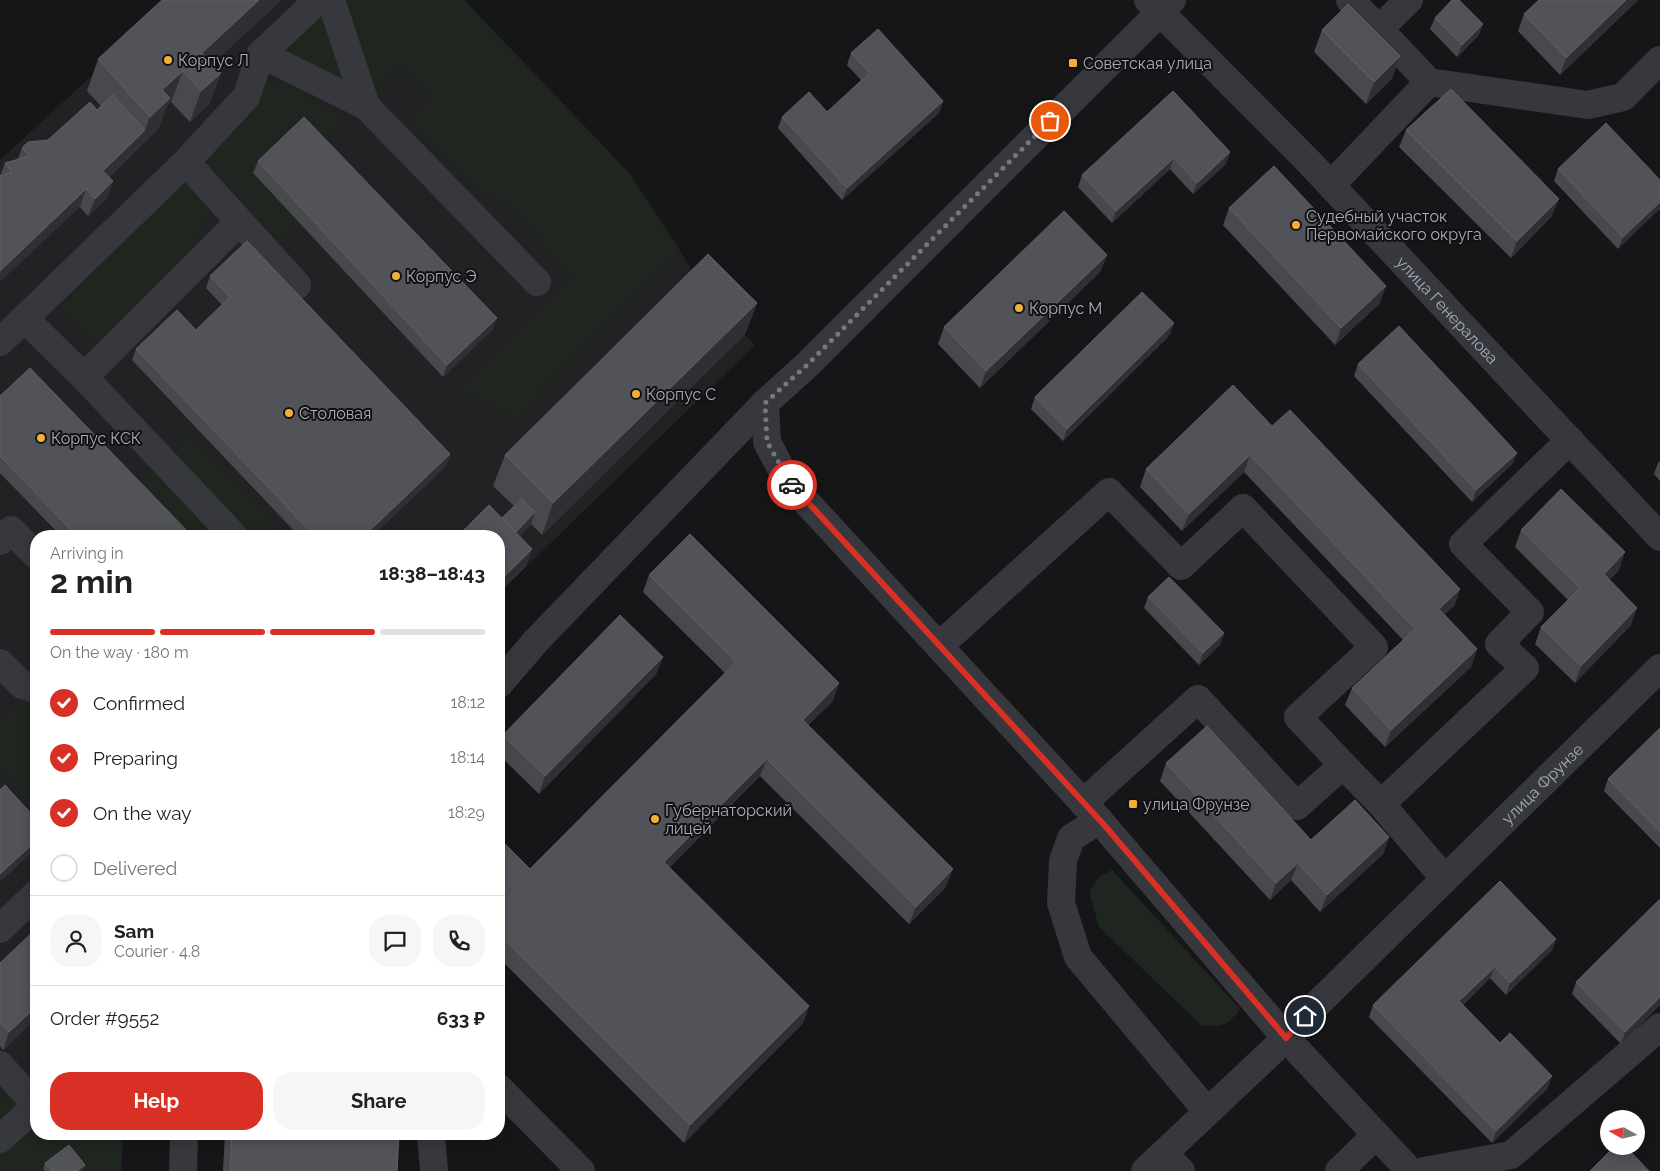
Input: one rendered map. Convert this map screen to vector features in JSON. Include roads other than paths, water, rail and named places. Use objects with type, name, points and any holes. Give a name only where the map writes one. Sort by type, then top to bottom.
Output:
[{"type":"street","points":[[0,342],[186,162],[246,97],[262,54],[318,0]]},
{"type":"street","points":[[331,0],[366,106]]},
{"type":"street","points":[[1350,0],[1429,82],[1588,105],[1623,97],[1660,60]]},
{"type":"street","points":[[1379,29],[1409,0]]},
{"type":"street","points":[[505,677],[536,641],[765,403],[807,365],[1160,4]]},
{"type":"street","name":"улица Генералова","points":[[1160,4],[1660,538]]},
{"type":"street","points":[[262,54],[366,106],[537,282]]},
{"type":"street","points":[[1331,185],[1429,82]]},
{"type":"street","points":[[186,162],[297,285]]},
{"type":"street","points":[[84,377],[239,222]]},
{"type":"street","points":[[25,319],[84,377],[228,530]]},
{"type":"street","points":[[765,403],[767,442],[788,482],[1091,811],[1286,1038],[1410,1171]]},
{"type":"street","points":[[1381,804],[1525,668],[1498,644],[1530,612],[1463,544],[1570,440]]},
{"type":"street","points":[[939,646],[1109,492],[1181,566],[1242,508],[1374,647],[1298,717],[1381,804],[1445,879]]},
{"type":"street","points":[[0,541],[11,530],[30,549]]},
{"type":"street","name":"улица Фрунзе","points":[[1164,1165],[1207,1111],[1286,1038],[1305,1016],[1660,668]]},
{"type":"street","points":[[1,670],[22,685],[30,687]]},
{"type":"street","points":[[1207,1111],[1078,957],[1061,904],[1063,861],[1072,838],[1091,811],[1198,699],[1296,806],[1343,764]]},
{"type":"street","points":[[0,929],[30,900]]},
{"type":"street","points":[[1424,1171],[1511,1155],[1660,1027]]},
{"type":"street","points":[[0,1065],[30,1099]]},
{"type":"street","points":[[505,1094],[581,1171]]},
{"type":"street","points":[[0,1139],[30,1112]]},
{"type":"street","points":[[1339,1171],[1376,1135]]},
{"type":"street","points":[[183,1171],[184,1140]]},
{"type":"street","points":[[431,1140],[434,1171]]},
{"type":"place","name":"Корпус Л","points":[[168,60]]},
{"type":"place","name":"Советская улица","points":[[1073,63]]},
{"type":"place","name":"Судебный участок Первомайского округа","points":[[1296,225]]},
{"type":"place","name":"Корпус Э","points":[[396,276]]},
{"type":"place","name":"Корпус M","points":[[1019,308]]},
{"type":"place","name":"Корпус С","points":[[636,394]]},
{"type":"place","name":"Столовая","points":[[289,413]]},
{"type":"place","name":"Корпус КСК","points":[[41,438]]},
{"type":"place","name":"улица Фрунзе","points":[[1133,804]]},
{"type":"place","name":"Губернаторский лицей","points":[[655,819]]}]
